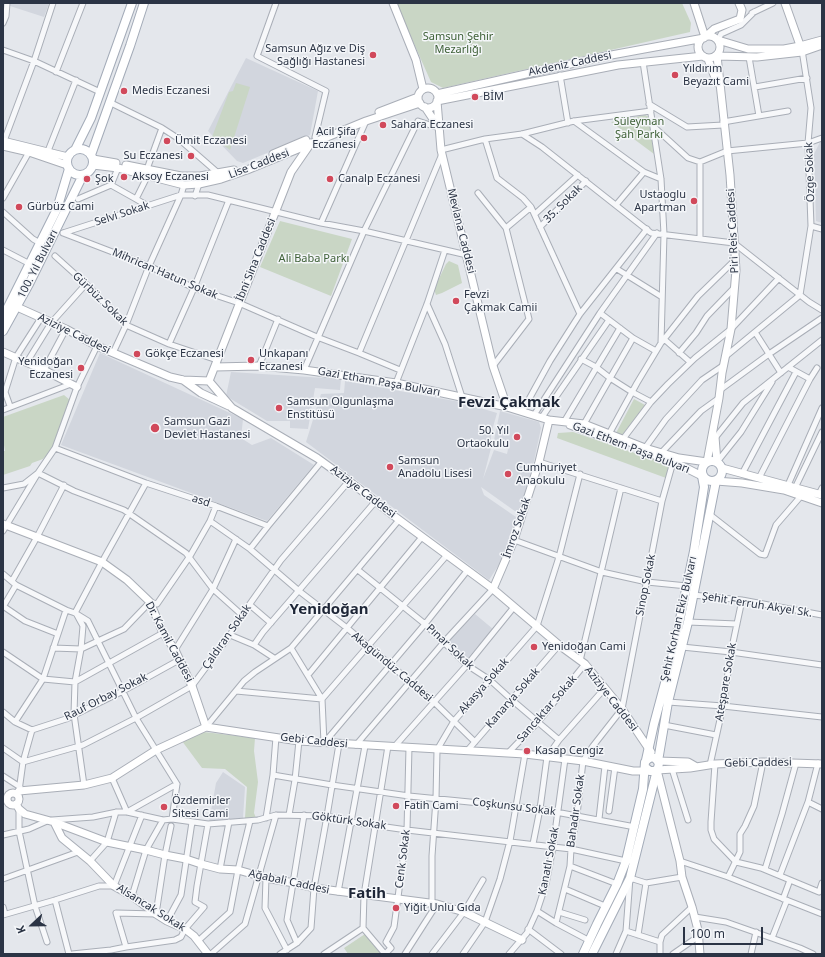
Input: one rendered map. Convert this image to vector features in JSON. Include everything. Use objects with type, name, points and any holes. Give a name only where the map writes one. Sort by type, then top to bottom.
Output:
[{"type":"main road","points":[[68,164],[90,118],[132,3]]},
{"type":"main road","points":[[3,142],[48,151],[68,164],[76,175],[83,175],[88,172],[109,102],[144,3]]},
{"type":"main road","points":[[393,3],[426,88]]},
{"type":"main road","points":[[694,3],[704,37]]},
{"type":"main road","points":[[720,92],[705,57],[699,52],[698,48],[700,41],[714,29],[740,19],[742,10],[739,3]]},
{"type":"main road","points":[[785,3],[801,49]]},
{"type":"main road","points":[[704,37],[712,36],[718,40],[748,49],[801,49],[822,40]]},
{"type":"main road","name":"Akdeniz Caddesi","points":[[437,97],[606,56],[704,37]]},
{"type":"main road","points":[[717,56],[721,47],[718,40]]},
{"type":"main road","points":[[705,57],[712,58],[717,56],[749,58],[822,45]]},
{"type":"main road","name":"Piri Reis Caddesi","points":[[707,462],[714,430],[722,373],[731,329],[736,260],[730,175],[723,124],[717,56]]},
{"type":"main road","name":"Akdeniz Caddesi","points":[[437,97],[618,65],[705,57]]},
{"type":"main road","points":[[421,102],[431,107],[437,97],[433,89],[426,88],[419,94],[421,102],[439,128]]},
{"type":"main road","name":"Mevlana Caddesi","points":[[437,97],[442,152],[493,366],[507,407]]},
{"type":"main road","name":"Lise Caddesi","points":[[92,160],[118,168],[181,176],[200,176],[231,171],[248,166],[315,136],[421,102]]},
{"type":"main road","name":"Lise Caddesi","points":[[92,160],[147,172],[184,184],[199,184],[221,179],[247,170],[366,121],[421,102]]},
{"type":"main road","points":[[3,142],[68,164]]},
{"type":"main road","name":"İbni Sina Caddesi","points":[[209,381],[291,172],[311,143]]},
{"type":"main road","points":[[75,150],[86,150],[92,160]]},
{"type":"main road","name":"100. Yıl Bulvarı","points":[[3,317],[57,209],[68,164]]},
{"type":"main road","name":"100. Yıl Bulvarı","points":[[3,331],[83,175]]},
{"type":"main road","name":"Aziziye Caddesi","points":[[17,306],[66,329],[97,346],[170,377],[182,380],[209,381],[232,408],[322,462],[493,589],[559,645],[582,662],[622,709],[657,760]]},
{"type":"main road","points":[[3,352],[28,362],[74,385]]},
{"type":"main road","name":"Gazi Etham Paşa Bulvarı","points":[[216,363],[304,370],[396,383],[507,407],[550,420],[564,422]]},
{"type":"main road","points":[[182,380],[201,393],[232,408]]},
{"type":"main road","name":"İmroz Sokak","points":[[493,589],[514,540],[539,462],[550,420]]},
{"type":"main road","name":"Gazi Ethem Paşa Bulvarı","points":[[564,422],[584,424],[623,438],[645,448],[679,458],[707,462]]},
{"type":"main road","name":"Gazi Ethem Paşa Bulvarı","points":[[564,422],[578,429],[630,445],[673,462],[702,476]]},
{"type":"main road","name":"Piri Reis Caddesi","points":[[714,430],[719,465]]},
{"type":"main road","points":[[821,493],[795,488],[742,474],[710,461],[703,466],[701,473],[704,479],[710,482],[742,483],[784,490],[822,503]]},
{"type":"main road","points":[[716,481],[721,477],[719,465]]},
{"type":"main road","name":"Şehit Korhan Ekiz Bulvarı","points":[[583,954],[594,941],[630,878],[648,767],[648,749],[673,652],[694,551],[704,487],[702,476]]},
{"type":"main road","name":"Şehit Korhan Ekiz Bulvarı","points":[[648,767],[659,765],[657,760],[668,702],[688,622],[716,481]]},
{"type":"main road","name":"Dr. Kamil Caddesi","points":[[4,527],[37,537],[102,562],[127,580],[150,602],[163,633],[175,650],[192,686],[206,726]]},
{"type":"main road","points":[[5,798],[11,793],[19,791],[84,785],[112,778],[156,750],[206,726]]},
{"type":"main road","name":"Gebi Caddesi","points":[[206,726],[299,741],[364,746],[396,746],[437,750],[525,754],[583,761],[633,771],[648,767],[672,769],[690,768],[712,764],[763,762],[820,763]]},
{"type":"main road","points":[[657,760],[650,758],[648,767],[680,861],[682,877],[695,917],[699,936],[700,954]]},
{"type":"main road","name":"Gebi Caddesi","points":[[657,760],[688,762],[695,766]]},
{"type":"main road","name":"Şehit Korhan Ekiz Bulvarı","points":[[592,954],[596,924],[617,884],[626,861],[648,767]]},
{"type":"main road","points":[[17,807],[19,802],[19,791]]},
{"type":"main road","name":"Ağabali Caddesi","points":[[5,798],[10,804],[17,807],[25,814],[107,842],[186,859],[220,869],[238,870],[266,878],[314,888],[434,904],[464,912],[522,940]]},
{"type":"main road","name":"Alsancak Sokak","points":[[47,821],[62,838],[90,861],[114,886],[132,896],[167,921],[185,929],[194,936],[208,954]]},
{"type":"street","points":[[3,23],[6,16],[7,3]]},
{"type":"street","points":[[3,142],[34,60],[53,3]]},
{"type":"street","points":[[56,72],[83,3]]},
{"type":"street","points":[[276,3],[257,56],[326,91],[315,136]]},
{"type":"street","points":[[740,19],[773,3]]},
{"type":"street","points":[[718,40],[722,34],[741,25],[754,12]]},
{"type":"street","name":"Özge Sokak","points":[[800,295],[811,226],[808,143],[811,108],[801,49]]},
{"type":"street","points":[[3,50],[34,60],[100,92]]},
{"type":"street","points":[[749,58],[759,116]]},
{"type":"street","points":[[643,62],[661,179],[664,234],[662,341]]},
{"type":"street","points":[[560,76],[571,122],[644,172],[661,179]]},
{"type":"street","points":[[755,87],[807,78]]},
{"type":"street","points":[[48,151],[76,80]]},
{"type":"street","points":[[109,102],[179,138],[218,173]]},
{"type":"street","points":[[649,104],[688,127],[723,124],[788,111]]},
{"type":"street","points":[[359,353],[442,152],[485,139],[522,134],[571,122],[651,111]]},
{"type":"street","points":[[321,223],[366,121]]},
{"type":"street","points":[[304,370],[364,231],[418,121],[439,128]]},
{"type":"street","points":[[653,126],[688,158],[700,162],[727,151],[808,143],[822,138]]},
{"type":"street","points":[[136,199],[162,128]]},
{"type":"street","points":[[522,134],[542,147],[651,233],[734,243],[800,295],[822,310]]},
{"type":"street","points":[[485,139],[497,178],[523,198],[535,214],[580,314]]},
{"type":"street","points":[[3,198],[29,152]]},
{"type":"street","points":[[700,162],[700,239]]},
{"type":"street","points":[[78,199],[111,185],[118,168]]},
{"type":"street","points":[[616,205],[644,172]]},
{"type":"street","points":[[535,214],[578,175]]},
{"type":"street","name":"35. Sokak","points":[[540,227],[586,181]]},
{"type":"street","points":[[113,353],[181,195],[184,184]]},
{"type":"street","points":[[195,196],[199,184]]},
{"type":"street","points":[[111,185],[148,206]]},
{"type":"street","points":[[478,193],[506,228],[529,319],[493,366]]},
{"type":"street","points":[[181,195],[208,196],[229,200],[321,223],[364,231],[467,255]]},
{"type":"street","name":"Selvi Sokak","points":[[63,233],[181,195]]},
{"type":"street","points":[[169,344],[194,288],[229,200]]},
{"type":"street","points":[[506,228],[531,207]]},
{"type":"street","points":[[3,212],[33,239],[40,243]]},
{"type":"street","points":[[811,226],[822,229]]},
{"type":"street","points":[[522,412],[550,361],[580,314],[617,269],[647,229]]},
{"type":"street","name":"Mihrican Hatun Sokak","points":[[63,233],[150,266],[194,288],[239,303],[400,370]]},
{"type":"street","points":[[534,415],[600,313],[657,233]]},
{"type":"street","points":[[3,250],[30,264]]},
{"type":"street","points":[[396,383],[427,304],[445,250]]},
{"type":"street","name":"Gürbüz Sokak","points":[[55,256],[86,284],[126,325],[216,363]]},
{"type":"street","points":[[609,434],[662,341],[698,296],[736,260]]},
{"type":"street","points":[[617,269],[662,297]]},
{"type":"street","points":[[623,438],[650,402],[690,362],[731,329],[779,278]]},
{"type":"street","points":[[28,362],[51,323],[86,284]]},
{"type":"street","points":[[679,352],[696,333],[707,316],[735,288]]},
{"type":"street","points":[[726,356],[800,295]]},
{"type":"street","points":[[427,304],[444,344],[462,397]]},
{"type":"street","points":[[600,313],[633,338],[656,351]]},
{"type":"street","points":[[10,406],[5,392],[16,357],[41,318]]},
{"type":"street","points":[[720,390],[822,318]]},
{"type":"street","points":[[259,366],[278,319]]},
{"type":"street","points":[[542,417],[609,320]]},
{"type":"street","points":[[564,422],[620,328]]},
{"type":"street","points":[[44,370],[66,329]]},
{"type":"street","points":[[755,332],[781,373]]},
{"type":"street","points":[[584,424],[633,338]]},
{"type":"street","points":[[715,438],[743,403],[822,340]]},
{"type":"street","points":[[662,341],[679,352],[690,362]]},
{"type":"street","points":[[4,527],[55,448],[74,385],[97,346]]},
{"type":"street","points":[[581,359],[650,402]]},
{"type":"street","points":[[645,448],[666,419],[702,380],[725,364]]},
{"type":"street","points":[[788,367],[810,379]]},
{"type":"street","points":[[759,478],[816,368]]},
{"type":"street","points":[[742,474],[796,372]]},
{"type":"street","points":[[719,465],[775,378]]},
{"type":"street","points":[[3,410],[10,406],[74,385]]},
{"type":"street","points":[[662,452],[701,411],[719,398]]},
{"type":"street","points":[[788,485],[822,408]]},
{"type":"street","points":[[795,488],[822,432]]},
{"type":"street","name":"asd","points":[[55,448],[146,483],[216,506],[268,526]]},
{"type":"street","points":[[250,549],[322,462]]},
{"type":"street","points":[[539,462],[662,501]]},
{"type":"street","name":"Sinop Sokak","points":[[622,709],[662,501],[673,462]]},
{"type":"street","points":[[38,473],[64,486],[124,510],[190,556],[213,589],[242,616]]},
{"type":"street","points":[[3,488],[24,484],[38,473]]},
{"type":"street","points":[[537,626],[559,557],[580,474]]},
{"type":"street","name":"Çaldıran Sokak","points":[[23,762],[83,745],[136,718],[192,686],[230,635],[274,570],[348,481]]},
{"type":"street","points":[[75,613],[146,483]]},
{"type":"street","points":[[58,634],[25,621],[3,607],[64,486]]},
{"type":"street","points":[[582,662],[621,488]]},
{"type":"street","points":[[709,514],[760,554],[765,555],[776,525],[801,496]]},
{"type":"street","points":[[254,645],[271,623],[375,502]]},
{"type":"street","points":[[54,648],[81,649],[124,629],[150,602],[157,604],[190,556],[210,521],[216,506]]},
{"type":"street","points":[[206,726],[244,681],[274,658],[291,648],[399,520]]},
{"type":"street","name":"Akagündüz Caddesi","points":[[210,521],[250,549],[299,591],[347,628],[367,647],[434,702],[476,742]]},
{"type":"street","points":[[308,675],[422,537]]},
{"type":"street","points":[[175,650],[213,589],[236,539]]},
{"type":"street","points":[[514,540],[602,572],[647,582],[687,586]]},
{"type":"street","points":[[322,699],[447,555]]},
{"type":"street","name":"Pınar Sokak","points":[[358,570],[425,624],[467,665],[490,680],[559,740]]},
{"type":"street","points":[[324,743],[425,624],[467,571]]},
{"type":"street","points":[[3,574],[14,583],[88,621],[136,718],[177,784],[172,819]]},
{"type":"street","points":[[356,745],[444,642],[493,589]]},
{"type":"street","name":"Şehit Ferruh Akyel Sk.","points":[[693,595],[742,600],[822,615]]},
{"type":"street","name":"Ateşpare Sokak","points":[[736,862],[714,839],[711,830],[712,764],[731,652],[742,600]]},
{"type":"street","points":[[250,605],[271,623]]},
{"type":"street","points":[[396,746],[467,665],[514,607]]},
{"type":"street","points":[[15,722],[43,679],[66,610]]},
{"type":"street","points":[[75,613],[84,626],[75,682],[74,714],[84,785]]},
{"type":"street","points":[[688,622],[737,624]]},
{"type":"street","name":"Akasya Sokak","points":[[437,750],[454,721],[537,626]]},
{"type":"street","points":[[3,652],[43,679],[75,682],[163,633]]},
{"type":"street","points":[[230,635],[254,645],[274,658]]},
{"type":"street","name":"Kanarya Sokak","points":[[467,751],[559,645]]},
{"type":"street","points":[[682,647],[731,652],[822,665]]},
{"type":"street","points":[[291,648],[322,699],[324,743]]},
{"type":"street","name":"Rauf Orbay Sokak","points":[[32,730],[66,719],[123,691],[179,660]]},
{"type":"street","name":"Sancaktar Sokak","points":[[508,753],[538,722],[582,662]]},
{"type":"street","points":[[533,844],[540,809],[547,757],[559,740],[605,688]]},
{"type":"street","points":[[236,691],[322,699]]},
{"type":"street","points":[[668,702],[822,716]]},
{"type":"street","name":"Bahadır Sokak","points":[[556,923],[570,866],[583,761],[622,709]]},
{"type":"street","points":[[3,712],[15,722],[32,730],[23,762],[19,791]]},
{"type":"street","points":[[664,725],[716,735]]},
{"type":"street","points":[[266,818],[273,775],[276,737]]},
{"type":"street","points":[[289,815],[295,780],[299,741]]},
{"type":"street","points":[[280,954],[297,943],[311,928],[314,888],[339,744]]},
{"type":"street","points":[[338,892],[364,746]]},
{"type":"street","points":[[385,954],[363,928],[364,895],[388,746]]},
{"type":"street","name":"Cenk Sokak","points":[[385,954],[391,948],[386,942],[394,927],[399,899],[407,830],[409,747]]},
{"type":"street","points":[[3,748],[23,762]]},
{"type":"street","points":[[405,954],[434,904],[432,856],[436,798],[437,750]]},
{"type":"street","points":[[463,954],[485,922],[500,879],[510,841],[525,754]]},
{"type":"street","name":"Kanatlı Sokak","points":[[509,954],[522,940],[528,929],[537,911],[546,884],[566,759]]},
{"type":"street","points":[[728,877],[740,852],[740,834],[754,806],[763,762]]},
{"type":"street","points":[[765,869],[796,763]]},
{"type":"street","points":[[780,875],[808,802],[820,763]]},
{"type":"street","points":[[599,819],[605,766]]},
{"type":"street","points":[[609,811],[615,767]]},
{"type":"street","points":[[672,769],[688,820]]},
{"type":"street","name":"Coşkunsu Sokak","points":[[273,775],[295,780],[409,796],[540,809],[635,827]]},
{"type":"street","points":[[3,776],[19,791]]},
{"type":"street","points":[[112,778],[127,812],[177,784]]},
{"type":"street","points":[[808,802],[822,809]]},
{"type":"street","points":[[17,807],[19,831],[35,906],[47,942]]},
{"type":"street","points":[[90,861],[107,842],[116,812]]},
{"type":"street","name":"Göktürk Sokak","points":[[3,835],[29,829],[47,821],[93,817],[116,812],[127,812],[163,820],[172,819],[208,824],[250,821],[276,815],[304,815],[327,816],[351,822],[407,830],[571,849],[626,861]]},
{"type":"street","points":[[3,907],[4,915],[99,886],[114,886],[142,815]]},
{"type":"street","points":[[211,954],[245,924],[276,815]]},
{"type":"street","points":[[297,943],[287,920],[304,815]]},
{"type":"street","points":[[132,896],[146,850],[163,820]]},
{"type":"street","points":[[198,941],[230,912],[238,870],[250,821]]},
{"type":"street","points":[[167,921],[181,895],[192,822]]},
{"type":"street","points":[[220,869],[229,822]]},
{"type":"street","points":[[72,954],[111,952],[126,947],[181,938],[185,929],[204,907],[195,902],[208,824]]},
{"type":"street","points":[[126,947],[116,913],[156,914],[171,826]]},
{"type":"street","points":[[3,879],[78,852]]},
{"type":"street","points":[[680,861],[728,877],[822,914]]},
{"type":"street","points":[[736,862],[765,869],[819,892],[822,883]]},
{"type":"street","points":[[570,866],[617,884]]},
{"type":"street","points":[[616,954],[626,931],[630,878],[646,883],[682,877]]},
{"type":"street","points":[[266,878],[264,908],[287,950]]},
{"type":"street","points":[[432,954],[464,912],[483,880]]},
{"type":"street","points":[[772,938],[790,880]]},
{"type":"street","points":[[638,935],[646,883]]},
{"type":"street","points":[[565,890],[606,906]]},
{"type":"street","points":[[55,900],[69,954]]},
{"type":"street","points":[[660,954],[660,942],[662,935],[692,907]]},
{"type":"street","points":[[537,911],[556,923],[594,941]]},
{"type":"street","points":[[559,912],[586,920]]},
{"type":"street","points":[[695,917],[726,922],[800,948],[812,954]]},
{"type":"street","points":[[324,954],[363,928]]},
{"type":"street","points":[[528,929],[562,954]]},
{"type":"street","points":[[626,931],[660,942]]},
{"type":"street","points":[[752,954],[756,932]]},
{"type":"street","points":[[673,954],[699,936]]},
{"type":"street","points":[[798,954],[800,948]]},
{"type":"shaded area","points":[[10,3],[49,3],[44,17],[10,6]]},
{"type":"shaded area","points":[[246,58],[318,91],[310,135],[243,163],[237,161],[208,131]]},
{"type":"shaded area","points":[[822,141],[822,223],[816,221],[814,154]]},
{"type":"shaded area","name":"Samsun Gazi Devlet Hastanesi","points":[[100,353],[243,419],[241,438],[252,445],[271,438],[314,465],[267,521],[61,445]]},
{"type":"shaded area","name":"Samsun Olgunlaşma Enstitüsü","points":[[231,372],[341,379],[340,390],[315,388],[308,429],[290,428],[290,421],[267,421],[226,396]]},
{"type":"shaded area","name":"Samsun Anadolu Lisesi","points":[[345,381],[460,402],[497,413],[491,434],[491,448],[483,479],[494,450],[507,454],[508,449],[493,445],[500,411],[539,422],[541,428],[534,461],[519,514],[481,487],[484,495],[516,517],[502,560],[489,580],[306,442],[321,394],[344,393]]},
{"type":"shaded area","points":[[475,614],[493,629],[466,660],[447,643]]},
{"type":"shaded area","points":[[223,772],[245,787],[243,818],[209,822],[216,783]]},
{"type":"green space","name":"Samsun Şehir Mezarlığı","points":[[396,3],[682,3],[691,23],[690,32],[443,88],[431,82]]},
{"type":"green space","points":[[236,83],[250,87],[230,150],[212,137],[229,92],[233,91]]},
{"type":"green space","name":"Süleyman Şah Parkı","points":[[645,115],[649,117],[654,154],[611,122]]},
{"type":"green space","name":"Ali Baba Parkı","points":[[280,221],[352,239],[331,296],[260,267]]},
{"type":"green space","points":[[449,261],[458,265],[462,283],[436,295],[434,289],[446,264]]},
{"type":"green space","points":[[64,395],[70,400],[52,449],[43,459],[32,463],[30,466],[3,475],[3,451],[5,451],[3,439],[3,417]]},
{"type":"green space","points":[[634,399],[645,405],[622,435],[616,433]]},
{"type":"green space","points":[[573,432],[670,465],[666,478],[557,438],[558,433]]},
{"type":"green space","points":[[204,732],[255,738],[254,751],[258,782],[254,813],[256,818],[245,818],[247,787],[225,769],[202,768],[182,741]]},
{"type":"green space","points":[[365,934],[381,952],[378,954],[348,954],[344,948]]},
{"type":"place","name":"Samsun Ağız ve Diş Sağlığı Hastanesi","points":[[373,55]]},
{"type":"place","name":"Yıldırım Beyazıt Cami","points":[[675,75]]},
{"type":"place","name":"Medis Eczanesi","points":[[124,91]]},
{"type":"place","name":"BİM","points":[[475,97]]},
{"type":"place","name":"Sahara Eczanesi","points":[[383,125]]},
{"type":"place","name":"Acil Şifa Eczanesi","points":[[364,138]]},
{"type":"place","name":"Ümit Eczanesi","points":[[167,141]]},
{"type":"place","name":"Su Eczanesi","points":[[191,156]]},
{"type":"place","name":"Aksoy Eczanesi","points":[[124,177]]},
{"type":"place","name":"Şok","points":[[87,179]]},
{"type":"place","name":"Canalp Eczanesi","points":[[330,179]]},
{"type":"place","name":"Ustaoglu Apartman","points":[[694,201]]},
{"type":"place","name":"Gürbüz Cami","points":[[19,207]]},
{"type":"place","name":"Fevzi Çakmak Camii","points":[[456,301]]},
{"type":"place","name":"Gökçe Eczanesi","points":[[137,354]]},
{"type":"place","name":"Unkapanı Eczanesi","points":[[251,360]]},
{"type":"place","name":"Yenidoğan Eczanesi","points":[[81,368]]},
{"type":"place","name":"Samsun Olgunlaşma Enstitüsü","points":[[279,408]]},
{"type":"place","name":"Samsun Gazi Devlet Hastanesi","points":[[155,428]]},
{"type":"place","name":"50. Yıl Ortaokulu","points":[[517,437]]},
{"type":"place","name":"Samsun Anadolu Lisesi","points":[[390,467]]},
{"type":"place","name":"Cumhuriyet Anaokulu","points":[[508,474]]},
{"type":"place","name":"Yenidoğan Cami","points":[[534,647]]},
{"type":"place","name":"Kasap Cengiz","points":[[527,751]]},
{"type":"place","name":"Fatih Cami","points":[[396,806]]},
{"type":"place","name":"Özdemirler Sitesi Cami","points":[[164,807]]},
{"type":"place","name":"Yiğit Unlu Gıda","points":[[396,908]]},
{"type":"district","name":"Fevzi Çakmak","points":[[509,403]]},
{"type":"district","name":"Yenidoğan","points":[[329,610]]},
{"type":"district","name":"Fatih","points":[[367,894]]}]
